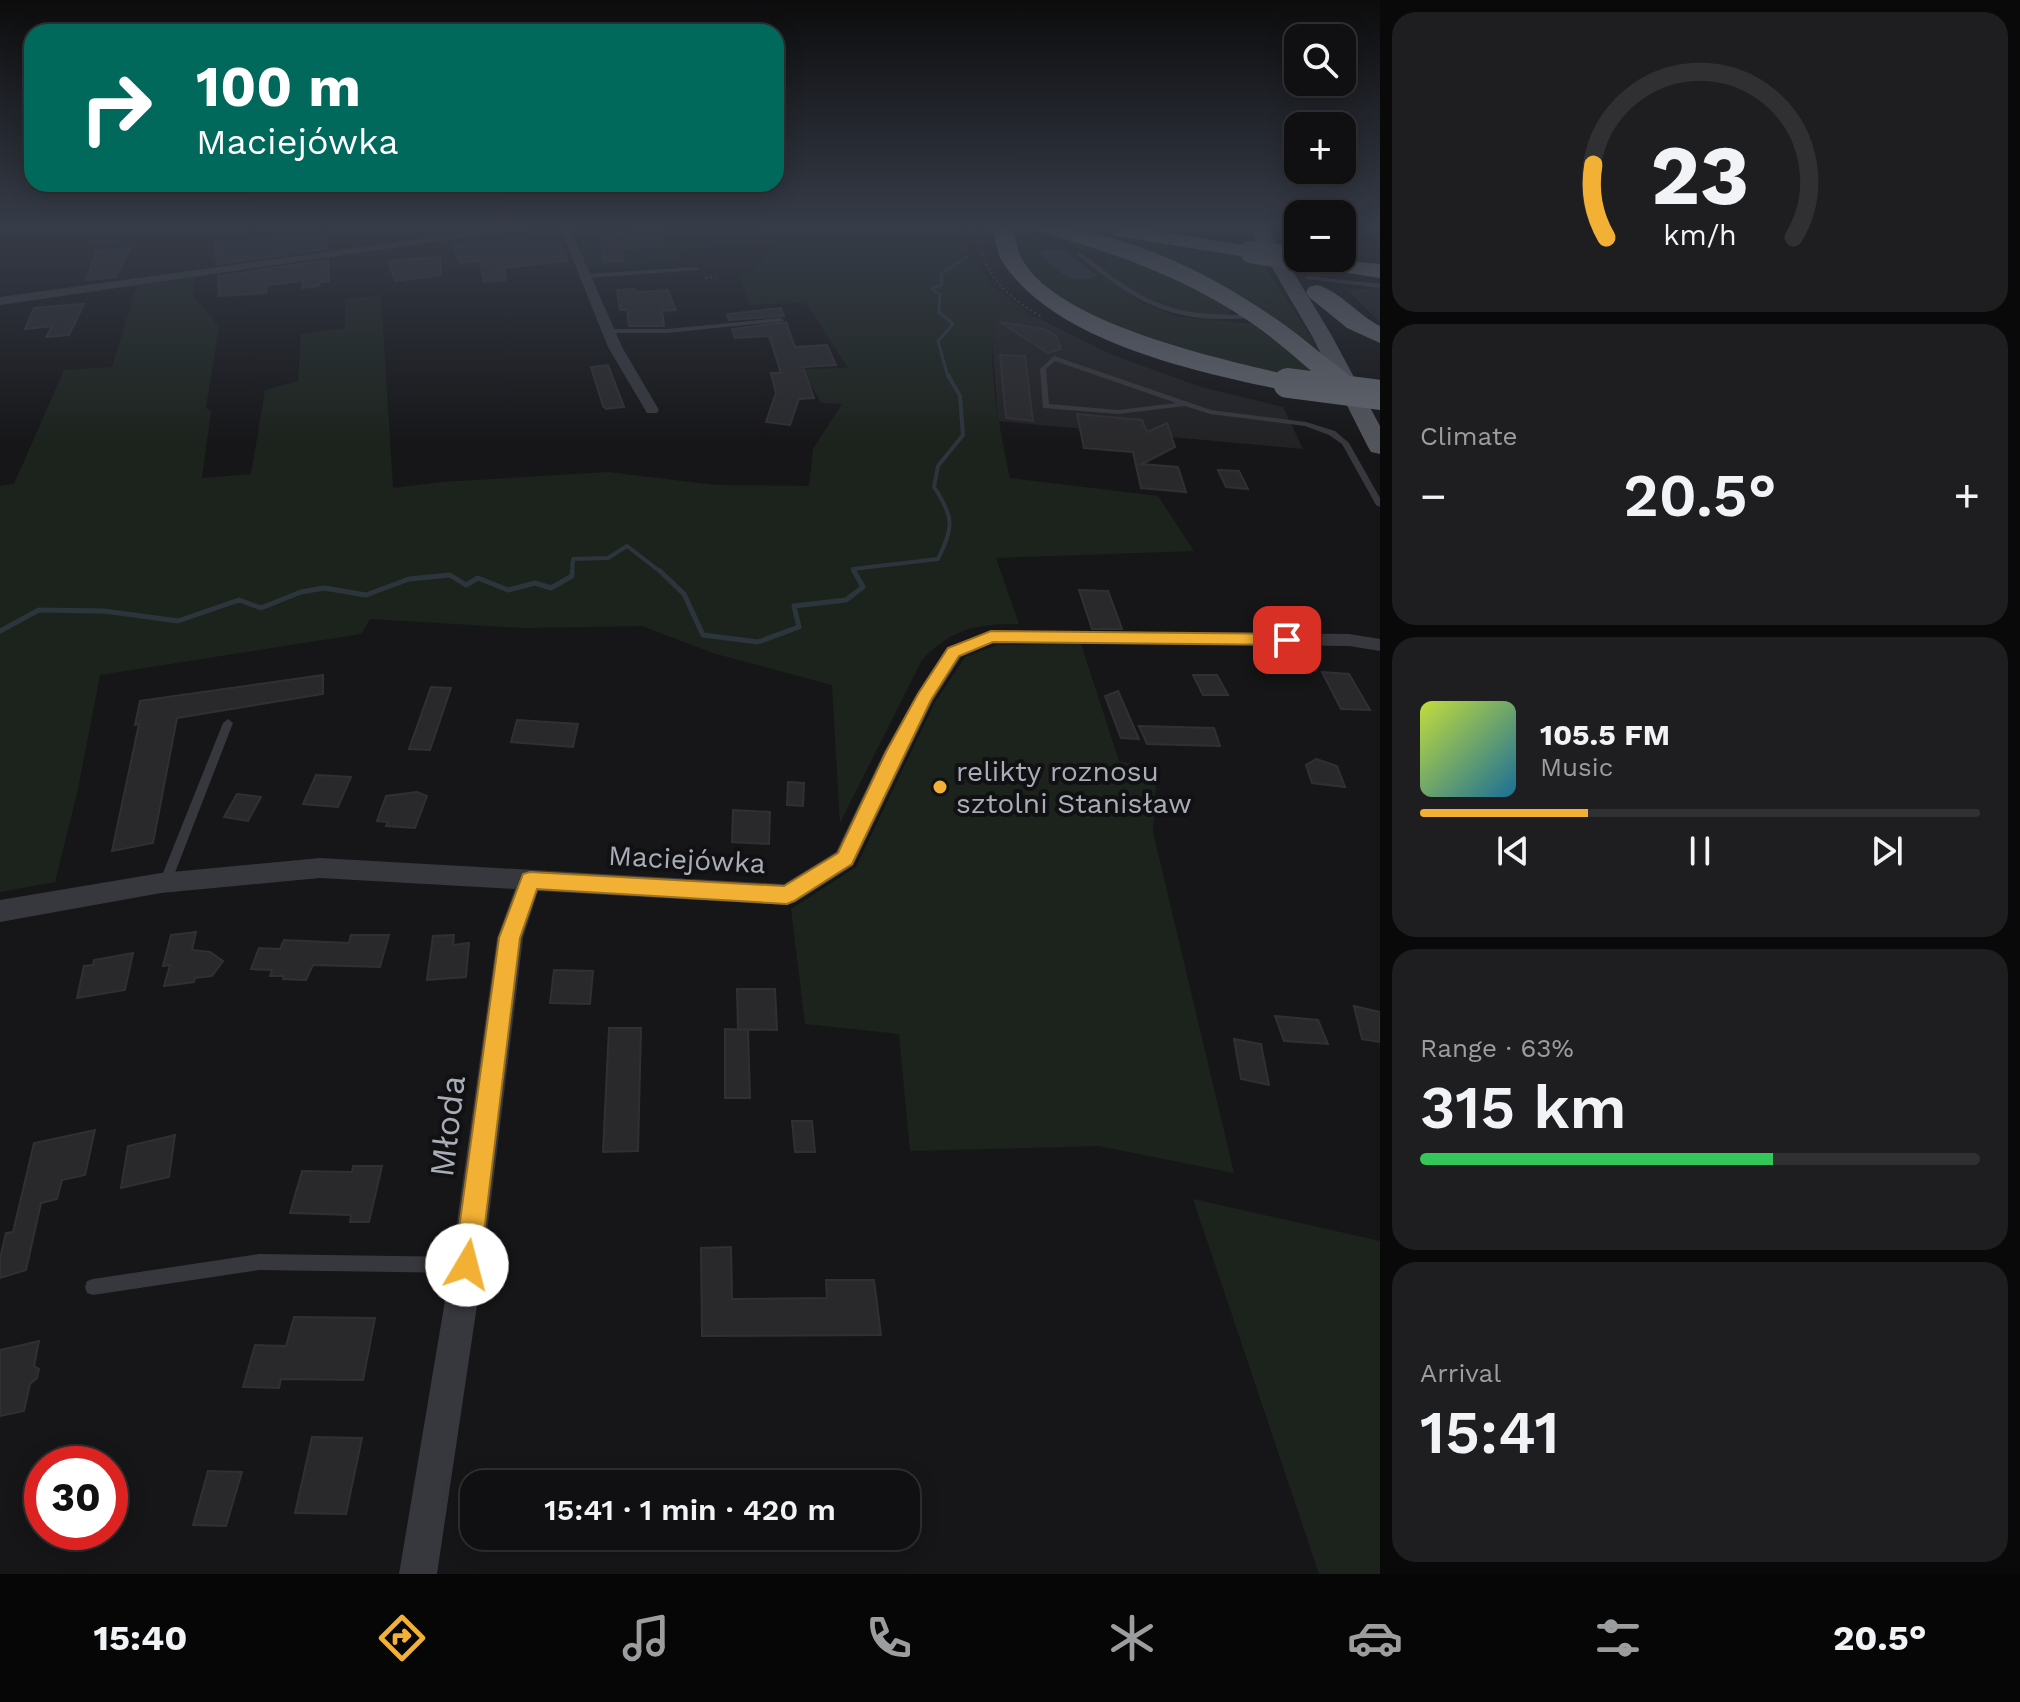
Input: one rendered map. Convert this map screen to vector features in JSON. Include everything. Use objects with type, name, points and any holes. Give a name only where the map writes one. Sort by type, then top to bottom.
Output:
[{"type":"highway","points":[[1052,298],[1080,316],[1128,338],[1184,358],[1288,383],[1375,390]]},
{"type":"highway","points":[[1229,298],[1258,316],[1346,387]]},
{"type":"highway","points":[[1338,298],[1355,323],[1380,336]]},
{"type":"main road","points":[[1294,298],[1322,336],[1380,447]]},
{"type":"main road","points":[[1330,298],[1352,348]]},
{"type":"street","points":[[596,298],[623,362],[632,372],[652,410]]},
{"type":"street","name":"Maciejówka","points":[[0,911],[165,883],[320,868],[787,895],[845,859],[895,752],[924,698],[954,652],[991,637],[1349,640],[1380,645]]},
{"type":"street","name":"Młoda","points":[[418,1574],[467,1265],[510,938],[530,880]]},
{"type":"lane","points":[[1141,298],[1192,317],[1258,316]]},
{"type":"lane","points":[[608,331],[667,331],[781,320]]},
{"type":"lane","points":[[1183,404],[1118,412],[1046,406],[1043,369],[1054,358],[1183,404],[1224,415],[1306,424],[1332,433],[1345,443],[1380,505]]},
{"type":"lane","points":[[165,883],[228,723]]},
{"type":"lane","points":[[93,1287],[259,1262],[467,1265]]},
{"type":"shaded area","points":[[133,298],[196,298],[219,327],[206,408],[211,411],[202,478],[251,474],[265,390],[298,381],[301,334],[345,328],[345,299],[381,298],[393,488],[608,472],[715,485],[809,486],[813,449],[842,404],[821,403],[802,369],[848,368],[806,303],[750,305],[748,298],[1009,298],[1036,317],[1010,314],[996,320],[993,337],[993,377],[1010,478],[1158,496],[1194,551],[996,558],[1019,624],[966,630],[944,641],[922,660],[840,823],[832,685],[716,654],[642,626],[525,628],[370,619],[361,634],[100,675],[78,789],[55,882],[0,892],[0,486],[14,484],[64,370],[112,367]]},
{"type":"shaded area","points":[[1064,298],[1136,298],[1178,317],[1256,324],[1328,383],[1209,358],[1118,327]]},
{"type":"shaded area","points":[[1214,298],[1232,308],[1231,313],[1197,316],[1148,299]]},
{"type":"shaded area","points":[[1227,298],[1286,298],[1335,373],[1270,318]]},
{"type":"shaded area","points":[[1356,298],[1380,298],[1380,322]]},
{"type":"shaded area","points":[[1010,313],[1036,317],[1110,354],[1201,387],[1283,407],[1303,449],[998,421],[992,335],[996,320]]},
{"type":"shaded area","points":[[1081,644],[1119,761],[1157,769],[1153,832],[1234,1173],[1099,1146],[910,1151],[899,1034],[805,1024],[791,909],[856,867],[935,702],[965,657],[997,645]]},
{"type":"shaded area","points":[[1193,1199],[1380,1241],[1380,1574],[1319,1574]]},
{"type":"building","points":[[618,298],[671,298],[676,310],[662,311],[664,326],[629,326],[627,310],[620,310]]},
{"type":"building","points":[[84,304],[69,335],[46,337],[52,326],[25,329],[34,308]]},
{"type":"building","points":[[781,308],[784,316],[729,320],[727,314]]},
{"type":"building","points":[[786,322],[795,347],[827,345],[836,365],[803,367],[814,398],[799,399],[790,425],[766,422],[776,393],[771,373],[781,373],[769,336],[735,338],[732,329]]},
{"type":"building","points":[[1000,322],[1044,329],[1056,336],[1061,349],[1048,353]]},
{"type":"building","points":[[1000,355],[1025,356],[1033,421],[1006,418]]},
{"type":"building","points":[[608,365],[624,407],[606,409],[603,406],[591,367]]},
{"type":"building","points":[[1077,414],[1142,420],[1147,432],[1167,423],[1175,447],[1142,464],[1178,467],[1186,492],[1141,488],[1133,452],[1084,448]]},
{"type":"building","points":[[1218,470],[1239,471],[1248,489],[1226,487]]},
{"type":"building","points":[[1079,590],[1108,591],[1122,629],[1092,629]]},
{"type":"building","points":[[1322,672],[1349,674],[1370,710],[1341,709]]},
{"type":"building","points":[[323,675],[323,694],[177,718],[153,843],[112,851],[139,724],[135,725],[140,701]]},
{"type":"building","points":[[1193,675],[1217,675],[1228,695],[1203,695]]},
{"type":"building","points":[[431,687],[451,688],[430,750],[409,749]]},
{"type":"building","points":[[1118,691],[1139,739],[1121,738],[1105,696]]},
{"type":"building","points":[[517,720],[578,724],[573,747],[511,742]]},
{"type":"building","points":[[1139,726],[1214,728],[1220,746],[1147,744]]},
{"type":"building","points":[[1316,759],[1337,766],[1345,787],[1312,783],[1306,765]]},
{"type":"building","points":[[316,775],[351,777],[338,807],[303,804]]},
{"type":"building","points":[[788,782],[804,783],[803,806],[787,805]]},
{"type":"building","points":[[417,792],[427,796],[415,828],[386,826],[388,822],[377,821],[386,796]]},
{"type":"building","points":[[237,794],[261,797],[248,821],[224,817]]},
{"type":"building","points":[[733,810],[770,812],[769,844],[732,842]]},
{"type":"building","points":[[196,932],[192,950],[210,952],[223,961],[212,976],[164,986],[170,965],[163,966],[171,935]]},
{"type":"building","points":[[351,935],[389,935],[380,967],[313,965],[306,980],[283,979],[284,976],[270,976],[272,970],[251,969],[259,948],[280,949],[284,940],[349,943]]},
{"type":"building","points":[[454,935],[453,945],[469,943],[466,977],[427,980],[433,936]]},
{"type":"building","points":[[133,953],[125,990],[77,998],[84,966],[93,965],[94,960]]},
{"type":"building","points":[[554,970],[593,971],[590,1004],[550,1003]]},
{"type":"building","points":[[737,989],[775,989],[777,1030],[738,1029]]},
{"type":"building","points":[[1354,1006],[1380,1012],[1380,1042],[1362,1039]]},
{"type":"building","points":[[1275,1016],[1318,1020],[1328,1044],[1284,1041]]},
{"type":"building","points":[[609,1028],[641,1028],[638,1151],[603,1152]]},
{"type":"building","points":[[725,1029],[748,1030],[750,1098],[725,1098]]},
{"type":"building","points":[[1234,1039],[1261,1044],[1269,1085],[1241,1079]]},
{"type":"building","points":[[792,1121],[812,1121],[815,1152],[795,1152]]},
{"type":"building","points":[[95,1130],[85,1175],[62,1180],[57,1199],[41,1203],[26,1270],[0,1278],[0,1258],[6,1233],[13,1232],[34,1143]]},
{"type":"building","points":[[175,1135],[169,1177],[121,1188],[128,1146]]},
{"type":"building","points":[[353,1166],[382,1166],[369,1222],[350,1222],[351,1215],[290,1213],[302,1171],[352,1172]]},
{"type":"building","points":[[731,1247],[732,1299],[827,1298],[826,1280],[874,1280],[881,1335],[702,1336],[701,1248]]},
{"type":"building","points":[[294,1317],[375,1318],[363,1380],[281,1379],[279,1388],[243,1387],[255,1345],[286,1346]]},
{"type":"building","points":[[39,1341],[34,1366],[39,1369],[37,1378],[30,1384],[24,1411],[0,1416],[0,1350]]},
{"type":"building","points":[[312,1437],[362,1438],[346,1514],[295,1513]]},
{"type":"building","points":[[208,1471],[242,1472],[226,1526],[193,1525]]},
{"type":"waterway","points":[[940,298],[939,312],[953,324],[938,341],[948,377]]},
{"type":"waterway","points":[[854,571],[938,559],[950,522],[934,487],[938,466],[963,435],[960,396],[948,375]]},
{"type":"waterway","points":[[572,573],[573,559],[608,558],[627,546],[662,573]]},
{"type":"waterway","points":[[660,571],[684,594],[703,635],[758,642],[799,627],[794,606],[846,600],[863,587],[854,571]]},
{"type":"waterway","points":[[0,631],[39,610],[104,611],[178,621],[239,600],[261,608],[301,592],[324,588],[366,595],[409,579],[450,575],[466,585],[478,578],[508,590],[535,583],[551,588],[572,576],[572,573]]},
{"type":"place","name":"relikty roznosu sztolni Stanisław","points":[[940,787]]},
{"type":"route","points":[[467,1265],[510,938],[530,880],[787,895],[845,859],[895,752],[924,698],[954,652],[991,637],[1287,640]]}]
